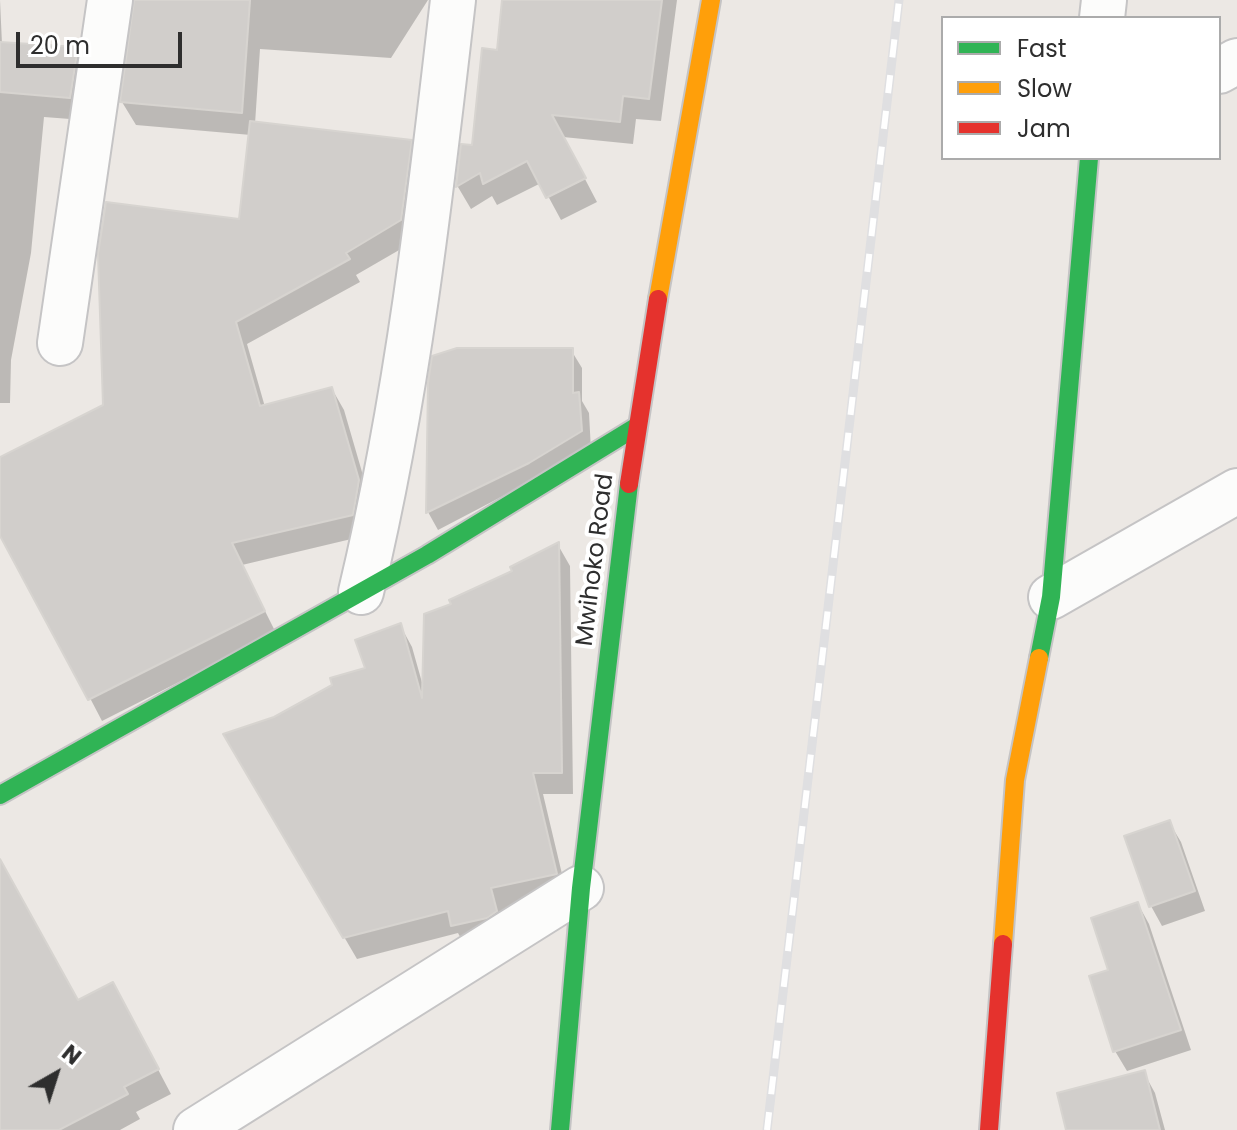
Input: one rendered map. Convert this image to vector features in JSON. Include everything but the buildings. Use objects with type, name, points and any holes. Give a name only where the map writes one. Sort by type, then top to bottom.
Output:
[{"type":"street","points":[[60,343],[110,0]]},
{"type":"street","points":[[361,592],[385,493],[418,300],[453,0]]},
{"type":"street","name":"Mwihoko Road","points":[[560,1130],[581,888],[636,427],[711,0]]},
{"type":"street","points":[[989,1130],[1015,780],[1051,597],[1089,160]]},
{"type":"street","points":[[0,795],[361,592],[636,427]]},
{"type":"street","points":[[1051,597],[1237,491]]},
{"type":"street","points":[[196,1130],[581,888]]},
{"type":"railway","points":[[767,1130],[899,0]]},
{"type":"traffic: fast","points":[[1039,658],[1051,597],[1089,160]]},
{"type":"traffic: fast","points":[[0,795],[427,555],[636,427]]},
{"type":"traffic: fast","points":[[560,1130],[581,888],[629,484]]},
{"type":"traffic: slow","points":[[658,299],[711,0]]},
{"type":"traffic: slow","points":[[1003,944],[1015,780],[1039,658]]},
{"type":"traffic: jam","points":[[629,484],[658,299]]},
{"type":"traffic: jam","points":[[989,1130],[1003,944]]}]
